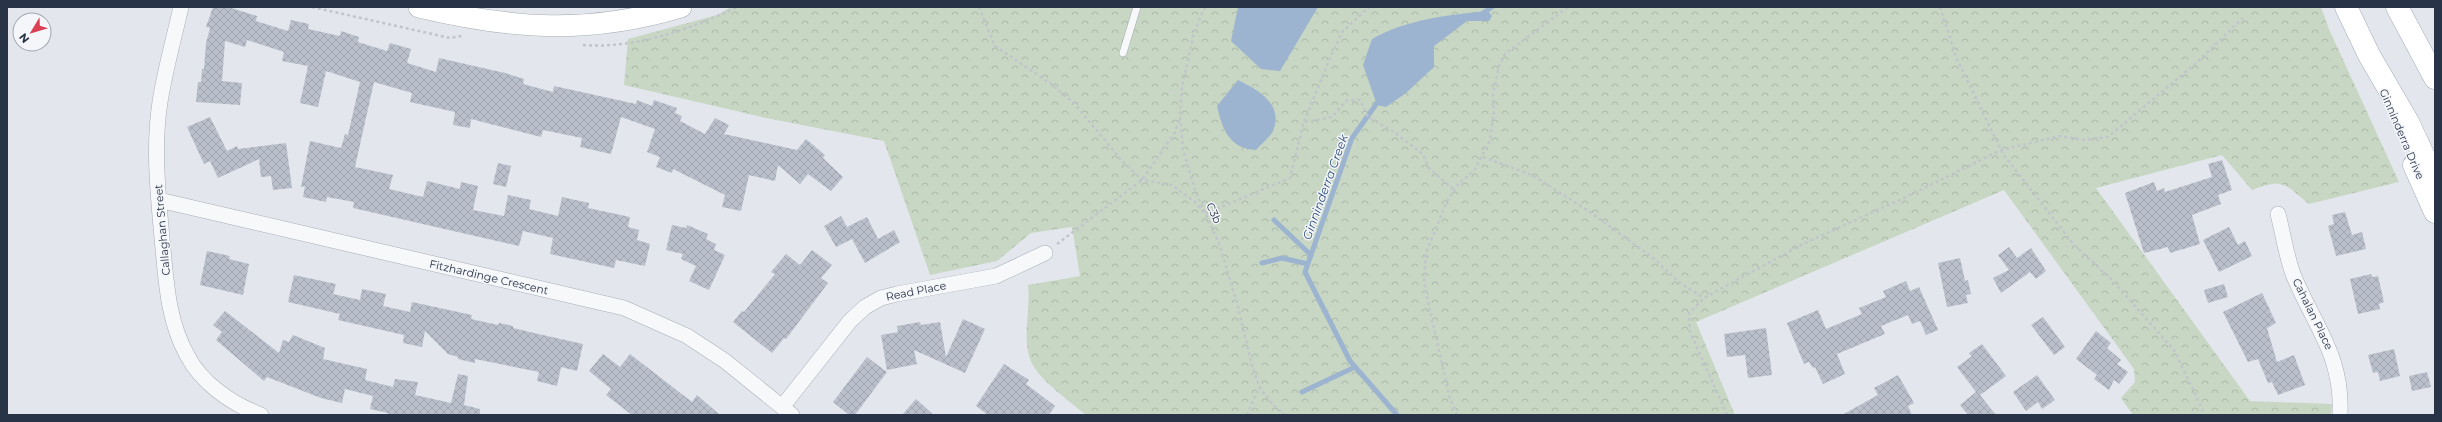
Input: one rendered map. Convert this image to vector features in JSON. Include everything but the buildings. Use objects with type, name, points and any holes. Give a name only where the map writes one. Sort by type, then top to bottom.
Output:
[{"type":"main road","points":[[419,7],[513,25],[569,27],[625,21],[681,7]]},
{"type":"main road","name":"Ginninderra Drive","points":[[2346,7],[2369,55],[2435,212]]},
{"type":"main road","points":[[2398,7],[2435,78]]},
{"type":"main road","name":"Ginninderra Drive","points":[[2369,55],[2408,122],[2435,180]]},
{"type":"street","name":"Callaghan Street","points":[[181,7],[160,101],[156,143],[159,200],[168,300],[174,329],[187,357],[216,391],[242,407],[261,415]]},
{"type":"street","name":"Fitzhardinge Crescent","points":[[159,200],[624,308],[687,336],[724,361],[787,411]]},
{"type":"street","name":"Cahalan Place","points":[[2278,214],[2293,273],[2332,355],[2338,371],[2340,415]]},
{"type":"street","name":"Read Place","points":[[787,411],[850,321],[865,307],[881,298],[897,294],[996,276],[1045,253]]},
{"type":"lane","points":[[1123,52],[1137,7]]},
{"type":"path","points":[[979,7],[995,46],[1051,84],[1074,103],[1121,160],[1142,180],[1172,185],[1195,202],[1205,214],[1290,178],[1304,122],[1342,32],[1369,7]]},
{"type":"path","name":"C3b","points":[[1205,7],[1194,32],[1182,87],[1180,114],[1183,150],[1205,214],[1219,243],[1237,303],[1252,366],[1260,388],[1273,405],[1285,415]]},
{"type":"path","points":[[1457,415],[1445,382],[1424,281],[1426,253],[1434,228],[1454,190],[1459,183],[1474,171],[1483,157],[1490,140],[1494,112],[1493,93],[1505,54],[1568,7]]},
{"type":"path","points":[[1940,7],[1956,57],[2001,150],[2074,245],[2112,280],[2174,350],[2205,415]]},
{"type":"path","points":[[1727,415],[1690,332],[1689,313],[1704,298],[1804,244],[1906,197],[2001,150],[2060,136],[2083,140],[2108,137],[2195,64],[2243,18]]},
{"type":"path","points":[[1304,122],[1332,117],[1346,101],[1360,100],[1368,117],[1394,132],[1423,154],[1429,168],[1454,190]]},
{"type":"path","points":[[1045,253],[1142,180],[1175,132],[1180,114]]},
{"type":"path","points":[[1483,157],[1532,175],[1590,212],[1652,257],[1680,283],[1704,298]]},
{"type":"path","points":[[1247,415],[1258,389],[1260,388]]},
{"type":"green space","points":[[731,7],[2321,7],[2329,29],[2399,182],[2309,204],[2284,185],[2271,184],[2252,190],[2222,155],[2096,188],[2250,401],[2332,404],[2331,415],[2133,415],[2121,398],[2135,382],[2134,369],[2004,190],[1696,322],[1735,415],[1086,415],[1046,382],[1039,374],[1030,359],[1027,341],[1028,285],[1080,276],[1072,227],[1031,233],[997,261],[930,275],[884,141],[766,118],[624,85],[628,39],[717,15]]},
{"type":"water","points":[[1238,7],[1318,7],[1280,71],[1261,69],[1231,41]]},
{"type":"water","points":[[1488,11],[1492,16],[1489,21],[1467,21],[1434,46],[1434,67],[1406,93],[1386,107],[1377,105],[1363,65],[1372,39],[1385,32],[1414,22],[1443,16]]},
{"type":"water","points":[[1238,80],[1261,93],[1272,106],[1275,113],[1273,131],[1256,150],[1247,149],[1234,142],[1225,130],[1219,114],[1217,106]]},
{"type":"waterway","name":"Ginninderra Creek","points":[[1483,13],[1492,7]]},
{"type":"waterway","name":"Ginninderra Creek","points":[[1380,99],[1352,138],[1305,272],[1350,361],[1397,415]]},
{"type":"waterway","points":[[1274,220],[1311,255]]},
{"type":"waterway","points":[[1262,263],[1282,258],[1308,264]]},
{"type":"waterway","points":[[1302,392],[1355,367]]}]
